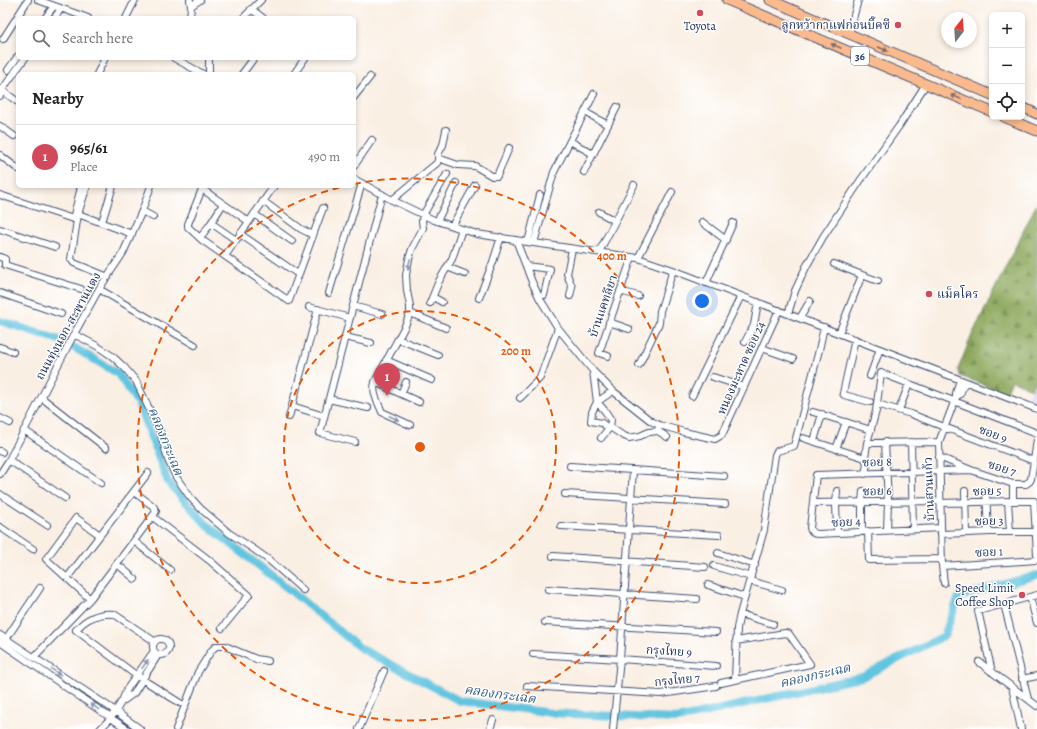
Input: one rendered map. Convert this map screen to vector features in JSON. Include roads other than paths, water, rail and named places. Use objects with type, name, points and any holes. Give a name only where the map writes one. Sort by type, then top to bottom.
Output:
[{"type":"highway","name":"36","points":[[728,0],[989,111]]},
{"type":"highway","name":"36","points":[[770,0],[989,94]]},
{"type":"highway","points":[[1025,108],[1037,114]]},
{"type":"highway","points":[[1011,120],[1037,131]]},
{"type":"street","points":[[18,16],[28,0]]},
{"type":"street","points":[[38,0],[82,16]]},
{"type":"street","points":[[127,16],[135,0]]},
{"type":"street","points":[[190,16],[191,3],[200,0]]},
{"type":"street","points":[[245,16],[261,0]]},
{"type":"street","points":[[849,34],[858,0]]},
{"type":"street","points":[[46,16],[54,6]]},
{"type":"street","points":[[56,16],[61,9]]},
{"type":"street","points":[[251,10],[260,16]]},
{"type":"street","points":[[3,39],[16,19]]},
{"type":"street","points":[[8,70],[16,59]]},
{"type":"street","points":[[16,101],[1,92],[24,60]]},
{"type":"street","points":[[98,72],[104,60]]},
{"type":"street","points":[[178,60],[199,72]]},
{"type":"street","points":[[209,60],[209,72]]},
{"type":"street","points":[[244,72],[252,60]]},
{"type":"street","points":[[295,72],[304,60]]},
{"type":"street","points":[[356,94],[370,77]]},
{"type":"street","points":[[788,314],[795,290],[823,237],[926,84]]},
{"type":"street","points":[[531,243],[552,176],[594,94]]},
{"type":"street","points":[[584,172],[617,107]]},
{"type":"street","points":[[585,112],[608,125]]},
{"type":"street","points":[[0,126],[14,136]]},
{"type":"street","points":[[392,200],[434,166],[438,161],[439,152],[446,130]]},
{"type":"street","points":[[356,163],[372,140]]},
{"type":"street","points":[[570,141],[593,154]]},
{"type":"street","points":[[438,158],[458,165],[475,166],[492,176],[496,176],[509,148]]},
{"type":"street","points":[[0,155],[16,167]]},
{"type":"street","points":[[410,425],[382,412],[374,392],[375,382],[410,313],[406,275],[409,259],[422,228],[423,215],[447,174]]},
{"type":"street","points":[[356,179],[392,200],[436,221],[477,234],[635,258],[672,270],[1037,409]]},
{"type":"street","points":[[329,293],[362,183]]},
{"type":"street","points":[[422,228],[436,221],[456,183]]},
{"type":"street","points":[[599,252],[634,184]]},
{"type":"street","points":[[452,226],[475,185]]},
{"type":"street","points":[[0,195],[73,219],[81,188]]},
{"type":"street","points":[[85,188],[78,214],[71,259],[74,263],[108,277]]},
{"type":"street","points":[[102,222],[112,188]]},
{"type":"street","name":"ถนนทุ่งนอก-สะพานแตง","points":[[0,474],[42,398],[73,335],[99,289],[123,253],[150,188]]},
{"type":"street","points":[[225,256],[273,188]]},
{"type":"street","points":[[248,222],[202,189],[188,227],[200,238],[289,301],[323,208]]},
{"type":"street","name":"บ้านแคทลียา","points":[[608,356],[599,353],[620,291],[635,258],[672,192]]},
{"type":"street","points":[[355,442],[320,433],[382,194]]},
{"type":"street","points":[[531,243],[540,195]]},
{"type":"street","points":[[264,201],[300,229],[313,235]]},
{"type":"street","points":[[200,238],[223,204]]},
{"type":"street","points":[[142,210],[153,217]]},
{"type":"street","points":[[599,212],[615,221]]},
{"type":"street","points":[[78,214],[132,234]]},
{"type":"street","points":[[254,214],[292,241]]},
{"type":"street","points":[[702,222],[726,240]]},
{"type":"street","points":[[211,223],[236,240]]},
{"type":"street","points":[[706,283],[733,223]]},
{"type":"street","points":[[0,229],[55,247]]},
{"type":"street","points":[[442,302],[431,300],[439,281],[452,259],[462,229]]},
{"type":"street","points":[[240,234],[298,274]]},
{"type":"street","points":[[479,298],[501,238]]},
{"type":"street","points":[[516,240],[540,299],[558,328],[593,371],[612,391],[645,416],[667,437]]},
{"type":"street","points":[[570,296],[572,287],[567,274],[572,249]]},
{"type":"street","points":[[0,257],[5,259],[2,266],[81,289]]},
{"type":"street","points":[[834,264],[878,281]]},
{"type":"street","points":[[526,266],[550,269],[544,295]]},
{"type":"street","points":[[447,268],[465,274]]},
{"type":"street","points":[[639,364],[659,322],[660,312],[672,270]]},
{"type":"street","points":[[839,333],[862,275]]},
{"type":"street","points":[[99,289],[195,345]]},
{"type":"street","points":[[620,291],[638,296]]},
{"type":"street","points":[[0,293],[62,314]]},
{"type":"street","points":[[692,396],[741,296]]},
{"type":"street","points":[[800,318],[810,301]]},
{"type":"street","points":[[744,342],[754,325],[758,302]]},
{"type":"street","points":[[353,306],[382,314]]},
{"type":"street","points":[[309,307],[350,318]]},
{"type":"street","points":[[289,417],[318,309]]},
{"type":"street","name":"หนองมะหาด ซอย 24","points":[[659,428],[715,439],[722,435],[779,310]]},
{"type":"street","points":[[410,313],[446,328]]},
{"type":"street","points":[[609,322],[629,329]]},
{"type":"street","points":[[735,680],[737,628],[764,530],[775,455],[777,451],[794,446],[824,327]]},
{"type":"street","points":[[520,398],[540,378],[558,328]]},
{"type":"street","points":[[73,335],[97,346],[112,356],[136,381],[162,434],[168,460],[176,477],[200,508],[228,533],[269,560],[303,590]]},
{"type":"street","points":[[346,337],[371,344]]},
{"type":"street","points":[[398,338],[438,355]]},
{"type":"street","name":"ซอย 9","points":[[855,340],[843,393],[844,395],[911,414],[944,428],[1034,461]]},
{"type":"street","points":[[0,347],[13,352]]},
{"type":"street","points":[[762,348],[793,359]]},
{"type":"street","points":[[870,376],[880,349]]},
{"type":"street","points":[[386,360],[432,380]]},
{"type":"street","points":[[593,371],[597,402],[611,420],[610,427],[601,438]]},
{"type":"street","points":[[865,474],[867,443],[871,430],[874,403],[881,373],[955,399],[1037,433]]},
{"type":"street","points":[[713,377],[744,387]]},
{"type":"street","name":"บ้านสวนแก้ว","points":[[944,583],[942,562],[939,442],[955,399],[960,394],[963,381]]},
{"type":"street","points":[[375,382],[419,402]]},
{"type":"street","points":[[401,394],[406,382]]},
{"type":"street","points":[[899,410],[909,384]]},
{"type":"street","points":[[612,391],[597,402],[592,412],[591,420],[602,423],[629,438],[640,436],[659,428]]},
{"type":"street","points":[[42,398],[106,448]]},
{"type":"street","points":[[329,399],[368,408]]},
{"type":"street","points":[[292,406],[324,416]]},
{"type":"street","points":[[813,412],[871,430]]},
{"type":"street","points":[[814,441],[822,414]]},
{"type":"street","points":[[0,418],[10,423]]},
{"type":"street","points":[[836,449],[846,422]]},
{"type":"street","points":[[24,430],[101,483]]},
{"type":"street","points":[[804,438],[865,458]]},
{"type":"street","name":"ซอย 7","points":[[939,456],[971,470],[1013,484],[1026,484],[1031,479],[1037,439]]},
{"type":"street","points":[[885,442],[888,502],[887,530]]},
{"type":"street","points":[[911,442],[913,529]]},
{"type":"street","points":[[867,443],[939,442]]},
{"type":"street","points":[[9,460],[65,498]]},
{"type":"street","points":[[570,466],[724,476]]},
{"type":"street","points":[[613,729],[620,659],[633,470]]},
{"type":"street","name":"ซอย 7","points":[[939,471],[971,470]]},
{"type":"street","name":"ซอย 8","points":[[816,475],[939,471]]},
{"type":"street","points":[[67,578],[148,473]]},
{"type":"street","name":"ซอย 4","points":[[816,475],[810,528],[812,533],[913,529],[941,531]]},
{"type":"street","points":[[1010,532],[1013,487]]},
{"type":"street","points":[[837,491],[837,533]]},
{"type":"street","points":[[863,491],[862,502],[865,531]]},
{"type":"street","points":[[964,491],[966,533]]},
{"type":"street","points":[[986,491],[988,532]]},
{"type":"street","points":[[34,658],[90,599],[153,517],[156,511],[155,508],[134,492]]},
{"type":"street","points":[[0,494],[46,525]]},
{"type":"street","points":[[565,494],[725,504]]},
{"type":"street","name":"ซอย 6","points":[[813,503],[912,501],[940,502]]},
{"type":"street","name":"ซอย 5","points":[[940,502],[965,503],[1034,501],[1036,532]]},
{"type":"street","points":[[153,517],[209,560],[249,595],[222,628]]},
{"type":"street","points":[[90,599],[46,559],[76,518],[100,535]]},
{"type":"street","points":[[561,526],[720,535]]},
{"type":"street","points":[[0,527],[33,549]]},
{"type":"street","name":"ซอย 1","points":[[865,531],[869,560],[942,562],[1037,560]]},
{"type":"street","name":"ซอย 3","points":[[941,531],[966,533],[1036,532]]},
{"type":"street","points":[[1036,532],[1037,555]]},
{"type":"street","points":[[134,541],[170,570]]},
{"type":"street","points":[[718,553],[755,565]]},
{"type":"street","points":[[553,556],[705,567]]},
{"type":"street","points":[[117,564],[135,579]]},
{"type":"street","points":[[714,566],[782,590]]},
{"type":"street","points":[[708,586],[745,597]]},
{"type":"street","points":[[6,639],[40,588]]},
{"type":"street","points":[[548,589],[697,599]]},
{"type":"street","points":[[992,672],[978,611],[1034,596],[1037,623]]},
{"type":"street","points":[[1004,604],[1028,699]]},
{"type":"street","points":[[154,641],[114,614],[98,614],[80,625],[76,630],[137,676],[180,703]]},
{"type":"street","points":[[740,614],[773,624]]},
{"type":"street","points":[[545,622],[716,632]]},
{"type":"street","name":"กรุงไทย 7","points":[[527,686],[661,694],[719,684],[810,664],[789,634],[785,633],[736,641]]},
{"type":"street","points":[[0,635],[140,729]]},
{"type":"street","points":[[158,638],[161,638],[168,643],[169,648],[168,651],[162,655],[156,653],[152,644],[158,638]]},
{"type":"street","points":[[0,642],[128,729]]},
{"type":"street","points":[[176,729],[198,672],[211,651],[216,646],[225,646],[256,659],[268,661]]},
{"type":"street","points":[[100,729],[111,718],[122,702],[127,689],[156,653]]},
{"type":"street","points":[[122,702],[134,692],[156,653]]},
{"type":"street","name":"กรุงไทย 9","points":[[533,654],[716,666]]},
{"type":"street","points":[[978,662],[1037,706]]},
{"type":"street","points":[[359,729],[384,671]]},
{"type":"street","points":[[1022,679],[1037,676]]},
{"type":"street","points":[[1012,687],[1021,729]]},
{"type":"street","points":[[490,729],[493,720]]},
{"type":"waterway","name":"คลองกระเฉด","points":[[0,321],[63,341],[117,373],[138,403],[168,482],[207,525],[360,648],[460,701],[552,713],[677,719],[862,677],[944,636],[959,597],[1037,575]]},
{"type":"place","name":"Toyota","points":[[700,13]]},
{"type":"place","name":"ลูกหว้ากาแฟก่อนบิ๊คซี","points":[[898,25]]},
{"type":"place","name":"แม็คโคร","points":[[929,294]]},
{"type":"place","name":"965/61","points":[[387,396]]},
{"type":"place","name":"Speed Limit Coffee Shop","points":[[1022,595]]}]
